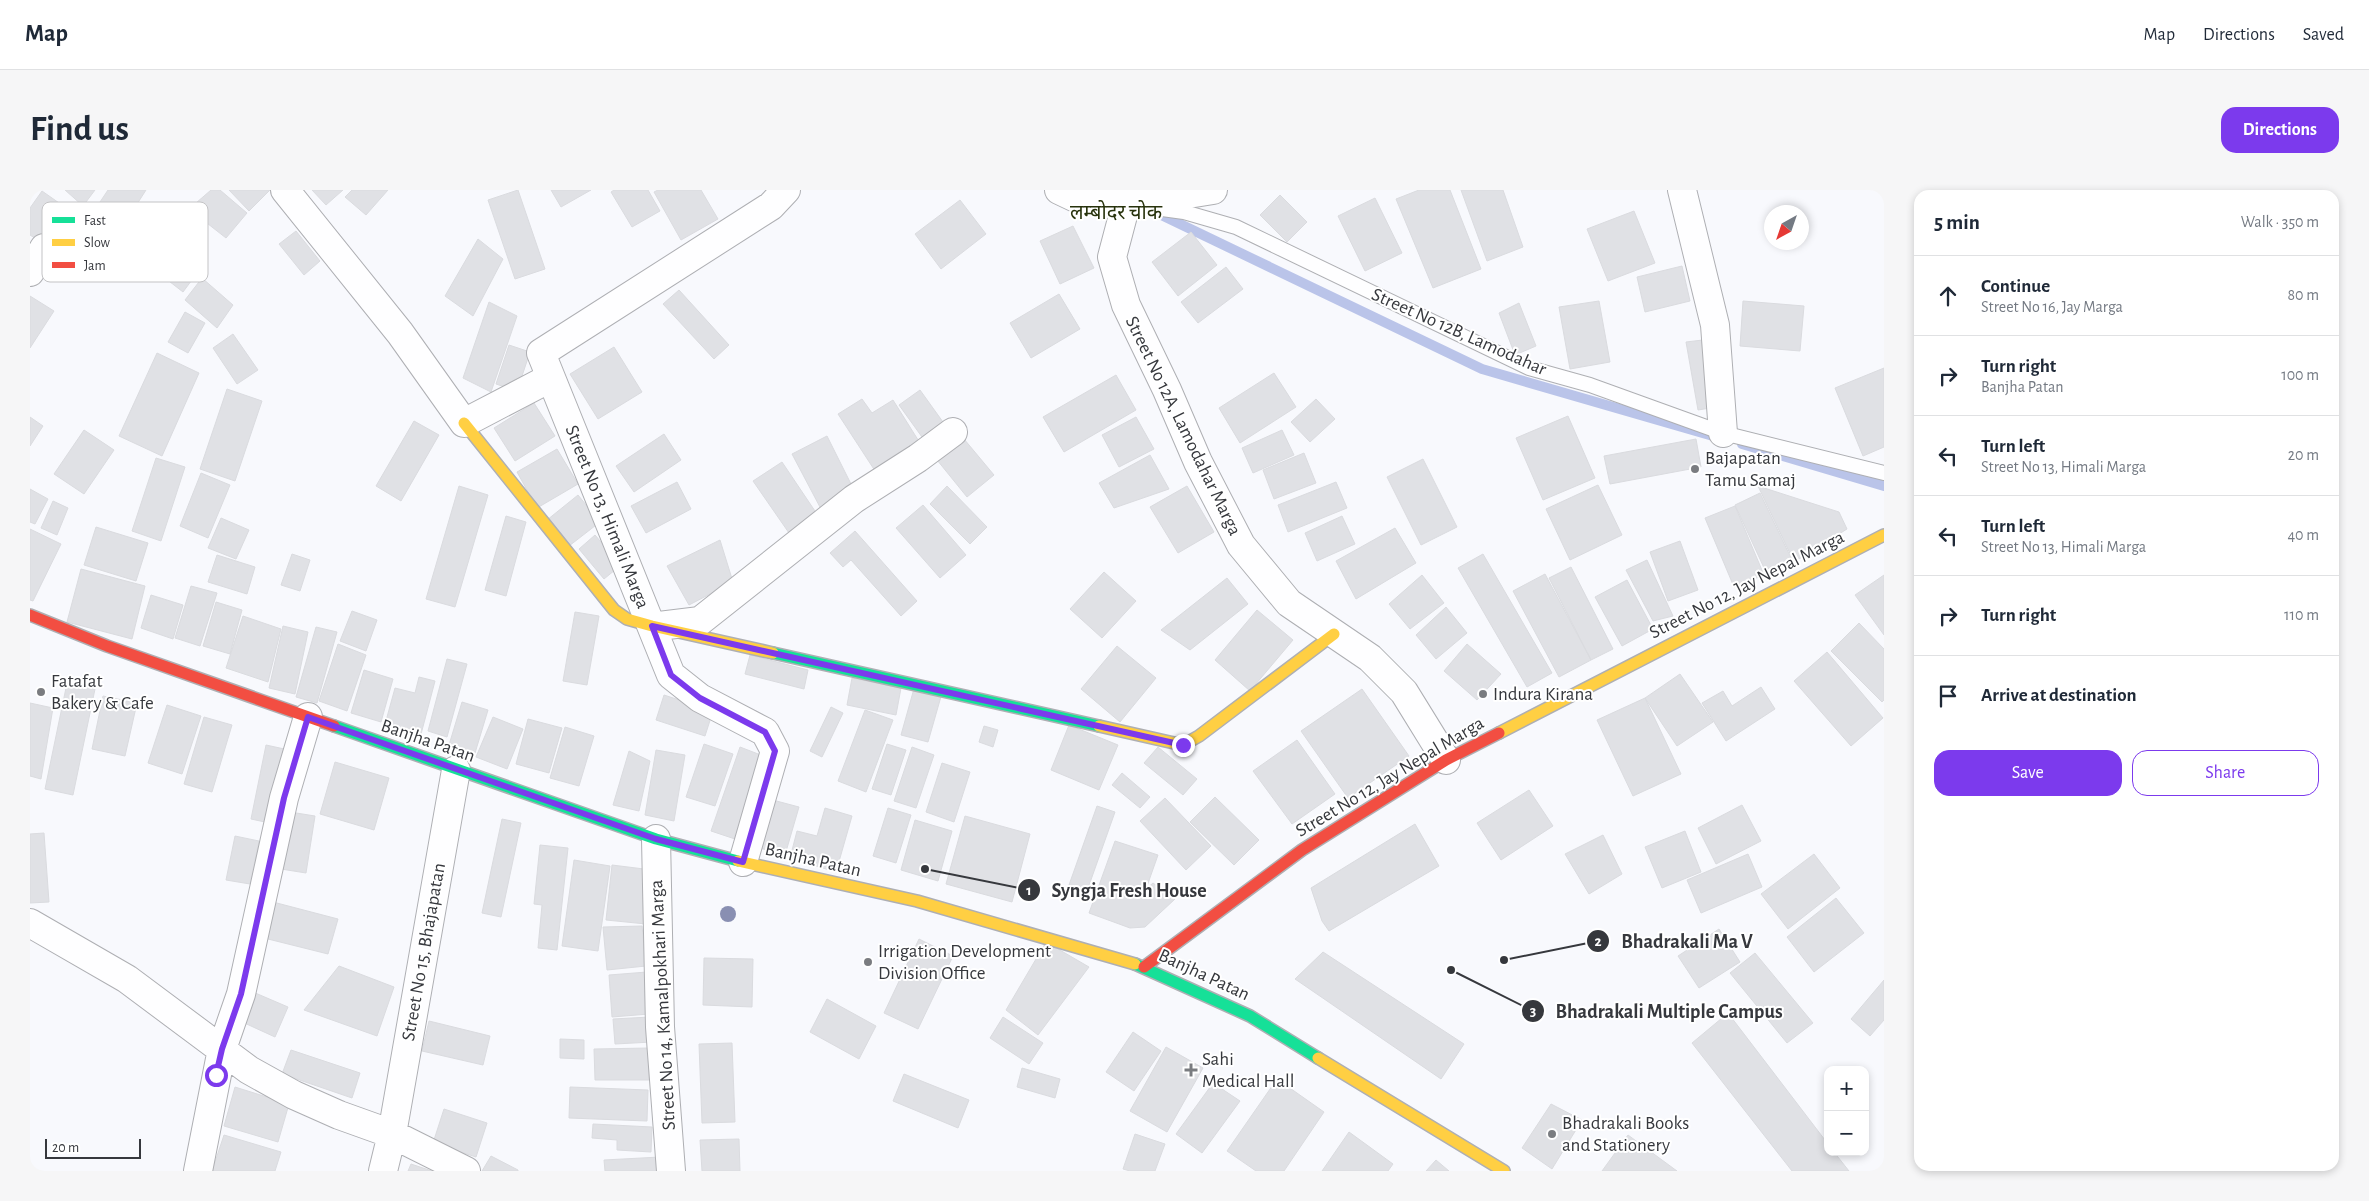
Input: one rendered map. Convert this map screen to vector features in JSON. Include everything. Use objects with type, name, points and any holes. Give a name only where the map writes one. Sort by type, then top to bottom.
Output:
[{"type":"street","points":[[284,190],[400,333],[464,424],[614,610],[627,619],[1183,745],[1199,736],[1334,634]]},
{"type":"street","name":"Street No 13, Himali Marga","points":[[743,862],[775,751],[765,732],[700,698],[671,675],[541,353],[771,206],[786,190]]},
{"type":"street","points":[[1059,190],[1078,199],[1213,190]]},
{"type":"street","points":[[1682,190],[1715,325],[1723,433]]},
{"type":"street","name":"Street No 12A, Lamodahar Marga","points":[[1124,197],[1112,257],[1126,305],[1167,390],[1198,462],[1241,545],[1289,603],[1370,658],[1404,692],[1446,760]]},
{"type":"street","points":[[30,272],[42,251]]},
{"type":"street","points":[[464,424],[550,378]]},
{"type":"street","points":[[652,626],[700,621],[854,500],[918,458],[953,432]]},
{"type":"street","name":"Street No 12, Jay Nepal Marga","points":[[1144,967],[1302,850],[1446,760],[1884,535]]},
{"type":"street","name":"Banjha Patan","points":[[30,616],[107,646],[656,839],[743,862],[917,901],[1144,967],[1250,1016],[1504,1171]]},
{"type":"street","points":[[198,1171],[222,1049],[241,994],[284,798],[308,717]]},
{"type":"street","name":"Street No 15, Bhajapatan","points":[[383,1171],[392,1134],[456,770]]},
{"type":"street","name":"Street No 14, Kamalpokhari Marga","points":[[656,839],[660,1027],[671,1171]]},
{"type":"street","points":[[30,923],[127,979],[249,1070],[294,1095],[339,1115],[392,1134],[466,1171]]},
{"type":"lane","name":"Street No 12B, Lamodahar","points":[[1124,197],[1236,227],[1529,368],[1590,385],[1723,433],[1884,473]]},
{"type":"building","points":[[65,190],[95,190],[86,202],[78,202]]},
{"type":"building","points":[[108,190],[146,190],[138,202],[100,202]]},
{"type":"building","points":[[211,190],[220,190],[247,213],[226,238],[208,224],[208,202],[197,202]]},
{"type":"building","points":[[229,190],[270,190],[249,211]]},
{"type":"building","points":[[312,190],[343,190],[326,205]]},
{"type":"building","points":[[352,190],[388,190],[366,215],[345,197]]},
{"type":"building","points":[[518,190],[545,269],[515,279],[488,200]]},
{"type":"building","points":[[551,190],[591,190],[561,207]]},
{"type":"building","points":[[614,190],[648,190],[660,211],[632,227],[611,192]]},
{"type":"building","points":[[658,190],[701,190],[718,219],[681,240],[654,192]]},
{"type":"building","points":[[1419,190],[1450,190],[1481,269],[1433,288],[1396,199]]},
{"type":"building","points":[[1461,190],[1503,190],[1523,247],[1487,261]]},
{"type":"building","points":[[42,191],[58,202],[42,202],[42,234],[38,240],[30,235],[30,208]]},
{"type":"building","points":[[1280,195],[1307,222],[1287,242],[1260,215]]},
{"type":"building","points":[[1375,198],[1402,253],[1365,271],[1338,216]]},
{"type":"building","points":[[960,200],[986,234],[941,269],[915,234]]},
{"type":"building","points":[[1634,211],[1655,263],[1608,281],[1587,229]]},
{"type":"building","points":[[1073,226],[1094,268],[1060,284],[1040,241]]},
{"type":"building","points":[[296,231],[320,261],[304,275],[279,244]]},
{"type":"building","points":[[1191,232],[1217,265],[1178,296],[1152,262]]},
{"type":"building","points":[[478,239],[503,259],[473,316],[445,296]]},
{"type":"building","points":[[1682,266],[1690,301],[1645,312],[1637,277]]},
{"type":"building","points":[[1226,267],[1243,289],[1198,323],[1181,302]]},
{"type":"building","points":[[170,282],[190,282],[183,292]]},
{"type":"building","points":[[199,282],[207,282],[233,305],[217,328],[185,300]]},
{"type":"building","points":[[679,290],[729,345],[714,359],[663,304]]},
{"type":"building","points":[[1059,294],[1080,329],[1031,358],[1010,323]]},
{"type":"building","points":[[30,296],[54,311],[30,348]]},
{"type":"building","points":[[1599,301],[1610,362],[1570,369],[1559,307]]},
{"type":"building","points":[[1743,301],[1804,306],[1800,351],[1740,346]]},
{"type":"building","points":[[489,302],[517,316],[491,392],[463,378]]},
{"type":"building","points":[[1519,303],[1536,346],[1515,355],[1499,313]]},
{"type":"building","points":[[185,312],[205,323],[188,353],[168,342]]},
{"type":"building","points":[[233,334],[258,370],[237,384],[213,348]]},
{"type":"building","points":[[1711,339],[1722,406],[1698,410],[1686,342]]},
{"type":"building","points":[[509,345],[530,352],[517,391],[496,384]]},
{"type":"building","points":[[614,347],[642,392],[598,419],[570,374]]},
{"type":"building","points":[[157,353],[199,373],[162,456],[119,436]]},
{"type":"building","points":[[1884,368],[1884,447],[1863,456],[1835,388]]},
{"type":"building","points":[[1274,373],[1296,407],[1240,443],[1219,408]]},
{"type":"building","points":[[1116,375],[1136,410],[1064,452],[1043,417]]},
{"type":"building","points":[[227,389],[262,401],[235,481],[200,469]]},
{"type":"building","points":[[920,390],[948,429],[927,444],[899,405]]},
{"type":"building","points":[[862,399],[872,413],[893,400],[920,443],[879,477],[838,414]]},
{"type":"building","points":[[1316,399],[1335,419],[1310,442],[1291,422]]},
{"type":"building","points":[[534,403],[555,436],[515,461],[494,428]]},
{"type":"building","points":[[1568,416],[1595,478],[1543,500],[1516,438]]},
{"type":"building","points":[[30,417],[43,426],[30,446]]},
{"type":"building","points":[[1136,417],[1154,449],[1119,467],[1102,435]]},
{"type":"building","points":[[414,421],[439,435],[401,501],[376,486]]},
{"type":"building","points":[[84,430],[114,450],[84,494],[54,474]]},
{"type":"building","points":[[1282,430],[1294,455],[1253,473],[1242,448]]},
{"type":"building","points":[[959,433],[994,475],[967,497],[933,455]]},
{"type":"building","points":[[664,434],[681,460],[634,492],[616,466]]},
{"type":"building","points":[[827,436],[855,492],[821,509],[792,454]]},
{"type":"building","points":[[1696,439],[1701,467],[1610,484],[1604,456]]},
{"type":"building","points":[[557,449],[578,484],[537,508],[517,472]]},
{"type":"building","points":[[1304,453],[1316,483],[1274,499],[1263,470]]},
{"type":"building","points":[[1150,455],[1169,489],[1114,508],[1099,483]]},
{"type":"building","points":[[156,458],[185,467],[161,541],[132,531]]},
{"type":"building","points":[[1423,459],[1457,527],[1421,545],[1387,477]]},
{"type":"building","points":[[782,462],[817,514],[789,533],[753,481]]},
{"type":"building","points":[[201,473],[230,485],[208,538],[180,526]]},
{"type":"building","points":[[677,482],[691,509],[646,533],[631,506]]},
{"type":"building","points":[[1336,482],[1347,508],[1288,532],[1278,505]]},
{"type":"building","points":[[1598,485],[1622,535],[1570,560],[1546,509]]},
{"type":"building","points":[[459,486],[488,495],[455,607],[426,599]]},
{"type":"building","points":[[947,486],[987,527],[970,544],[930,504]]},
{"type":"building","points":[[1187,486],[1214,532],[1178,553],[1150,507]]},
{"type":"building","points":[[1758,486],[1839,512],[1847,529],[1794,562]]},
{"type":"building","points":[[30,489],[48,499],[35,524],[30,522]]},
{"type":"building","points":[[1760,493],[1791,558],[1765,570],[1735,505]]},
{"type":"building","points":[[578,495],[600,522],[569,546],[547,520]]},
{"type":"building","points":[[53,501],[68,508],[57,535],[41,528]]},
{"type":"building","points":[[923,505],[966,555],[940,578],[896,528]]},
{"type":"building","points":[[1735,506],[1764,575],[1734,587],[1705,518]]},
{"type":"building","points":[[506,516],[526,522],[506,596],[485,590]]},
{"type":"building","points":[[1342,516],[1355,544],[1317,561],[1305,533]]},
{"type":"building","points":[[221,518],[249,530],[236,559],[208,548]]},
{"type":"building","points":[[96,527],[148,543],[136,581],[84,565]]},
{"type":"building","points":[[1395,528],[1416,563],[1356,599],[1336,561]]},
{"type":"building","points":[[30,529],[61,544],[33,601],[30,600]]},
{"type":"building","points":[[855,531],[917,601],[901,616],[851,560],[843,567],[830,553]]},
{"type":"building","points":[[595,535],[621,565],[604,579],[579,549]]},
{"type":"building","points":[[720,540],[733,582],[689,605],[667,566]]},
{"type":"building","points":[[1680,541],[1698,590],[1668,601],[1650,552]]},
{"type":"building","points":[[292,554],[310,560],[300,591],[281,585]]},
{"type":"building","points":[[1483,554],[1552,673],[1527,687],[1458,568]]},
{"type":"building","points":[[217,555],[255,567],[247,594],[208,582]]},
{"type":"building","points":[[1647,560],[1673,616],[1653,621],[1626,570]]},
{"type":"building","points":[[1571,567],[1613,649],[1591,660],[1549,578]]},
{"type":"building","points":[[81,569],[145,586],[132,639],[67,622]]},
{"type":"building","points":[[1104,572],[1136,601],[1102,638],[1070,609]]},
{"type":"building","points":[[1545,574],[1591,660],[1559,677],[1513,591]]},
{"type":"building","points":[[1422,575],[1444,603],[1410,629],[1389,604]]},
{"type":"building","points":[[1884,575],[1884,635],[1855,595]]},
{"type":"building","points":[[1227,578],[1248,604],[1190,650],[1161,630]]},
{"type":"building","points":[[1627,580],[1653,629],[1622,646],[1595,597]]},
{"type":"building","points":[[191,586],[217,593],[200,646],[175,638]]},
{"type":"building","points":[[151,595],[183,605],[173,639],[141,628]]},
{"type":"building","points":[[216,602],[242,610],[230,654],[203,646]]},
{"type":"building","points":[[1446,607],[1467,633],[1436,659],[1416,635]]},
{"type":"building","points":[[1257,610],[1293,640],[1250,691],[1215,660]]},
{"type":"building","points":[[352,611],[377,620],[366,651],[340,641]]},
{"type":"building","points":[[575,612],[599,616],[587,685],[563,681]]},
{"type":"building","points":[[243,616],[281,629],[268,682],[226,668]]},
{"type":"building","points":[[1859,623],[1884,649],[1884,700],[1882,702],[1831,651]]},
{"type":"building","points":[[283,626],[308,632],[295,694],[269,688]]},
{"type":"building","points":[[316,627],[337,632],[317,703],[296,697]]},
{"type":"building","points":[[338,644],[366,655],[347,711],[319,701]]},
{"type":"building","points":[[1467,644],[1501,674],[1477,700],[1444,671]]},
{"type":"building","points":[[1117,646],[1156,678],[1120,722],[1081,689]]},
{"type":"building","points":[[1827,652],[1883,718],[1851,746],[1794,681]]},
{"type":"building","points":[[750,655],[808,670],[804,689],[745,674]]},
{"type":"building","points":[[447,659],[467,664],[447,737],[428,731]]},
{"type":"building","points":[[364,670],[393,679],[381,722],[351,713]]},
{"type":"building","points":[[1680,674],[1713,722],[1677,746],[1645,698]]},
{"type":"building","points":[[419,677],[435,681],[420,738],[384,728],[395,688],[415,693]]},
{"type":"building","points":[[852,678],[901,688],[896,715],[847,705]]},
{"type":"building","points":[[67,683],[95,689],[73,795],[45,789]]},
{"type":"building","points":[[915,685],[942,693],[928,742],[901,735]]},
{"type":"building","points":[[1761,687],[1775,709],[1726,741],[1702,703],[1723,691],[1732,706]]},
{"type":"building","points":[[1362,689],[1409,756],[1348,798],[1301,731]]},
{"type":"building","points":[[664,695],[713,711],[705,736],[656,720]]},
{"type":"building","points":[[103,696],[137,703],[125,756],[92,749]]},
{"type":"building","points":[[1645,698],[1681,774],[1633,796],[1597,720]]},
{"type":"building","points":[[462,702],[488,710],[475,753],[449,745]]},
{"type":"building","points":[[30,703],[53,708],[41,779],[30,776]]},
{"type":"building","points":[[167,705],[201,716],[182,774],[148,763]]},
{"type":"building","points":[[831,707],[843,713],[822,757],[810,751]]},
{"type":"building","points":[[865,710],[893,720],[866,792],[838,781]]},
{"type":"building","points":[[204,717],[232,725],[212,792],[184,784]]},
{"type":"building","points":[[493,717],[523,729],[507,769],[476,757]]},
{"type":"building","points":[[528,719],[562,728],[549,773],[516,764]]},
{"type":"building","points":[[1069,725],[1118,745],[1099,790],[1051,770]]},
{"type":"building","points":[[984,726],[998,730],[993,747],[979,742]]},
{"type":"building","points":[[565,727],[594,736],[579,786],[550,778]]},
{"type":"building","points":[[1297,740],[1335,794],[1292,824],[1253,771]]},
{"type":"building","points":[[704,744],[733,754],[715,806],[686,797]]},
{"type":"building","points":[[887,744],[906,750],[891,795],[872,789]]},
{"type":"building","points":[[266,745],[289,750],[274,824],[251,819]]},
{"type":"building","points":[[740,747],[766,757],[738,840],[711,831]]},
{"type":"building","points":[[912,747],[934,755],[916,808],[894,801]]},
{"type":"building","points":[[1158,747],[1197,779],[1183,795],[1144,763]]},
{"type":"building","points":[[656,750],[685,755],[674,821],[645,815]]},
{"type":"building","points":[[629,751],[650,761],[639,811],[613,805]]},
{"type":"building","points":[[335,762],[389,778],[374,830],[320,814]]},
{"type":"building","points":[[942,763],[970,772],[954,822],[926,812]]},
{"type":"building","points":[[1122,773],[1150,797],[1140,808],[1112,785]]},
{"type":"building","points":[[1529,790],[1553,826],[1501,860],[1477,823]]},
{"type":"building","points":[[1215,797],[1259,840],[1234,865],[1190,822]]},
{"type":"building","points":[[1165,798],[1211,846],[1186,870],[1140,821]]},
{"type":"building","points":[[769,799],[799,807],[785,855],[756,847]]},
{"type":"building","points":[[1742,805],[1761,841],[1716,864],[1698,828]]},
{"type":"building","points":[[1097,806],[1115,812],[1087,891],[1069,885]]},
{"type":"building","points":[[825,808],[852,816],[836,872],[790,858],[797,831],[817,836]]},
{"type":"building","points":[[888,808],[911,815],[896,863],[873,856]]},
{"type":"building","points":[[290,812],[315,816],[306,873],[281,869]]},
{"type":"building","points":[[965,816],[1030,834],[1012,902],[946,884]]},
{"type":"building","points":[[502,819],[521,823],[501,917],[482,913]]},
{"type":"building","points":[[915,820],[952,831],[938,881],[901,870]]},
{"type":"building","points":[[1415,824],[1439,866],[1329,931],[1322,921],[1311,888]]},
{"type":"building","points":[[1685,831],[1701,872],[1662,888],[1645,847]]},
{"type":"building","points":[[44,833],[49,902],[30,903],[30,834]]},
{"type":"building","points":[[1603,835],[1622,874],[1589,894],[1565,854]]},
{"type":"building","points":[[235,836],[259,841],[250,884],[226,880]]},
{"type":"building","points":[[1115,841],[1158,855],[1146,889],[1153,883],[1175,899],[1145,927],[1130,928],[1089,913]]},
{"type":"building","points":[[540,845],[568,848],[557,950],[538,948],[542,905],[534,904]]},
{"type":"building","points":[[1748,854],[1762,887],[1701,913],[1687,880]]},
{"type":"building","points":[[1814,854],[1840,888],[1788,929],[1761,894]]},
{"type":"building","points":[[574,860],[610,866],[598,951],[562,946]]},
{"type":"building","points":[[612,865],[652,870],[646,924],[606,920]]},
{"type":"building","points":[[1836,898],[1864,933],[1814,972],[1787,937]]},
{"type":"building","points":[[273,902],[338,919],[328,954],[264,938]]},
{"type":"building","points":[[642,926],[646,966],[607,970],[603,927]]},
{"type":"building","points":[[1719,929],[1740,962],[1699,988],[1678,956]]},
{"type":"building","points":[[919,939],[953,956],[918,1029],[884,1013]]},
{"type":"building","points":[[1046,942],[1089,967],[1038,1035],[1006,1010]]},
{"type":"building","points":[[1323,952],[1464,1044],[1441,1079],[1295,979]]},
{"type":"building","points":[[1755,953],[1813,1023],[1787,1043],[1730,973]]},
{"type":"building","points":[[704,958],[753,959],[752,1007],[703,1005]]},
{"type":"building","points":[[339,966],[394,987],[377,1036],[304,1010]]},
{"type":"building","points":[[647,972],[649,1014],[612,1017],[609,975]]},
{"type":"building","points":[[1884,980],[1884,1020],[1870,1036],[1851,1019]]},
{"type":"building","points":[[253,992],[288,1007],[275,1037],[240,1021]]},
{"type":"building","points":[[827,999],[876,1026],[859,1059],[810,1032]]},
{"type":"building","points":[[1728,1013],[1824,1139],[1824,1156],[1837,1156],[1849,1171],[1792,1171],[1692,1043]]},
{"type":"building","points":[[650,1017],[652,1042],[615,1044],[613,1019]]},
{"type":"building","points":[[1003,1017],[1043,1043],[1029,1064],[990,1038]]},
{"type":"building","points":[[429,1021],[490,1036],[483,1065],[422,1051]]},
{"type":"building","points":[[1133,1032],[1161,1051],[1134,1091],[1106,1072]]},
{"type":"building","points":[[560,1039],[584,1040],[584,1059],[560,1058]]},
{"type":"building","points":[[732,1043],[735,1122],[702,1123],[699,1044]]},
{"type":"building","points":[[1166,1047],[1203,1068],[1167,1132],[1130,1111]]},
{"type":"building","points":[[649,1048],[649,1080],[595,1080],[594,1049]]},
{"type":"building","points":[[291,1050],[360,1073],[352,1098],[282,1074]]},
{"type":"building","points":[[1022,1068],[1060,1079],[1055,1098],[1017,1087]]},
{"type":"building","points":[[904,1074],[969,1100],[958,1128],[893,1101]]},
{"type":"building","points":[[1277,1079],[1324,1112],[1284,1171],[1256,1171],[1227,1151]]},
{"type":"building","points":[[1213,1083],[1240,1101],[1202,1153],[1176,1134]]},
{"type":"building","points":[[235,1087],[289,1104],[278,1142],[224,1126]]},
{"type":"building","points":[[570,1087],[648,1090],[647,1121],[569,1118]]},
{"type":"building","name":"Bhadrakali Books and Stationery","points":[[1551,1104],[1582,1120],[1552,1169],[1522,1148]]},
{"type":"building","points":[[444,1109],[487,1123],[476,1157],[433,1143]]},
{"type":"building","points":[[593,1124],[652,1127],[651,1152],[617,1150],[617,1140],[592,1138]]},
{"type":"building","points":[[1349,1132],[1393,1164],[1388,1171],[1322,1171]]},
{"type":"building","points":[[1135,1134],[1165,1144],[1155,1171],[1130,1171],[1123,1169]]},
{"type":"building","points":[[224,1135],[281,1152],[275,1171],[212,1171]]},
{"type":"building","points":[[1628,1135],[1677,1171],[1602,1171]]},
{"type":"building","points":[[739,1139],[740,1171],[702,1171],[700,1140]]},
{"type":"building","points":[[491,1156],[518,1170],[518,1171],[482,1171]]},
{"type":"building","points":[[660,1157],[661,1171],[605,1171],[604,1160]]},
{"type":"building","points":[[1436,1160],[1449,1171],[1426,1171]]},
{"type":"building","points":[[411,1164],[432,1171],[408,1171]]},
{"type":"waterway","points":[[1153,211],[1482,369],[1713,436]]},
{"type":"waterway","points":[[1742,444],[1884,486]]},
{"type":"traffic: fast","points":[[773,653],[1099,726]]},
{"type":"traffic: fast","points":[[334,726],[656,839],[738,861]]},
{"type":"traffic: fast","points":[[1135,964],[1250,1016],[1318,1058]]},
{"type":"traffic: slow","points":[[464,423],[614,610],[627,619],[652,626],[773,653]]},
{"type":"traffic: slow","points":[[1499,733],[1884,535]]},
{"type":"traffic: slow","points":[[1099,726],[1183,745],[1199,736],[1334,634]]},
{"type":"traffic: slow","points":[[738,861],[917,901],[1135,964]]},
{"type":"traffic: slow","points":[[1318,1058],[1504,1171]]},
{"type":"traffic: jam","points":[[30,615],[107,646],[334,726]]},
{"type":"traffic: jam","points":[[1144,967],[1302,850],[1446,760],[1499,733]]},
{"type":"place","name":"Bajapatan Tamu Samaj","points":[[1695,469]]},
{"type":"place","name":"Fatafat Bakery & Cafe","points":[[41,692]]},
{"type":"place","name":"Indura Kirana","points":[[1483,694]]},
{"type":"place","name":"Syngja Fresh House","points":[[925,869]]},
{"type":"place","name":"Bhadrakali Ma V","points":[[1504,960]]},
{"type":"place","name":"Irrigation Development Division Office","points":[[868,962]]},
{"type":"place","name":"Bhadrakali Multiple Campus","points":[[1451,970]]},
{"type":"place","name":"Sahi Medical Hall","points":[[1191,1070]]},
{"type":"place","name":"Bhadrakali Books and Stationery","points":[[1552,1134]]},
{"type":"district","name":"लम्बोदर चोक","points":[[1116,213]]},
{"type":"route","points":[[216,1075],[222,1049],[241,994],[284,798],[308,717],[656,839],[743,862],[775,751],[765,732],[700,698],[671,675],[652,626],[1183,745]]}]
